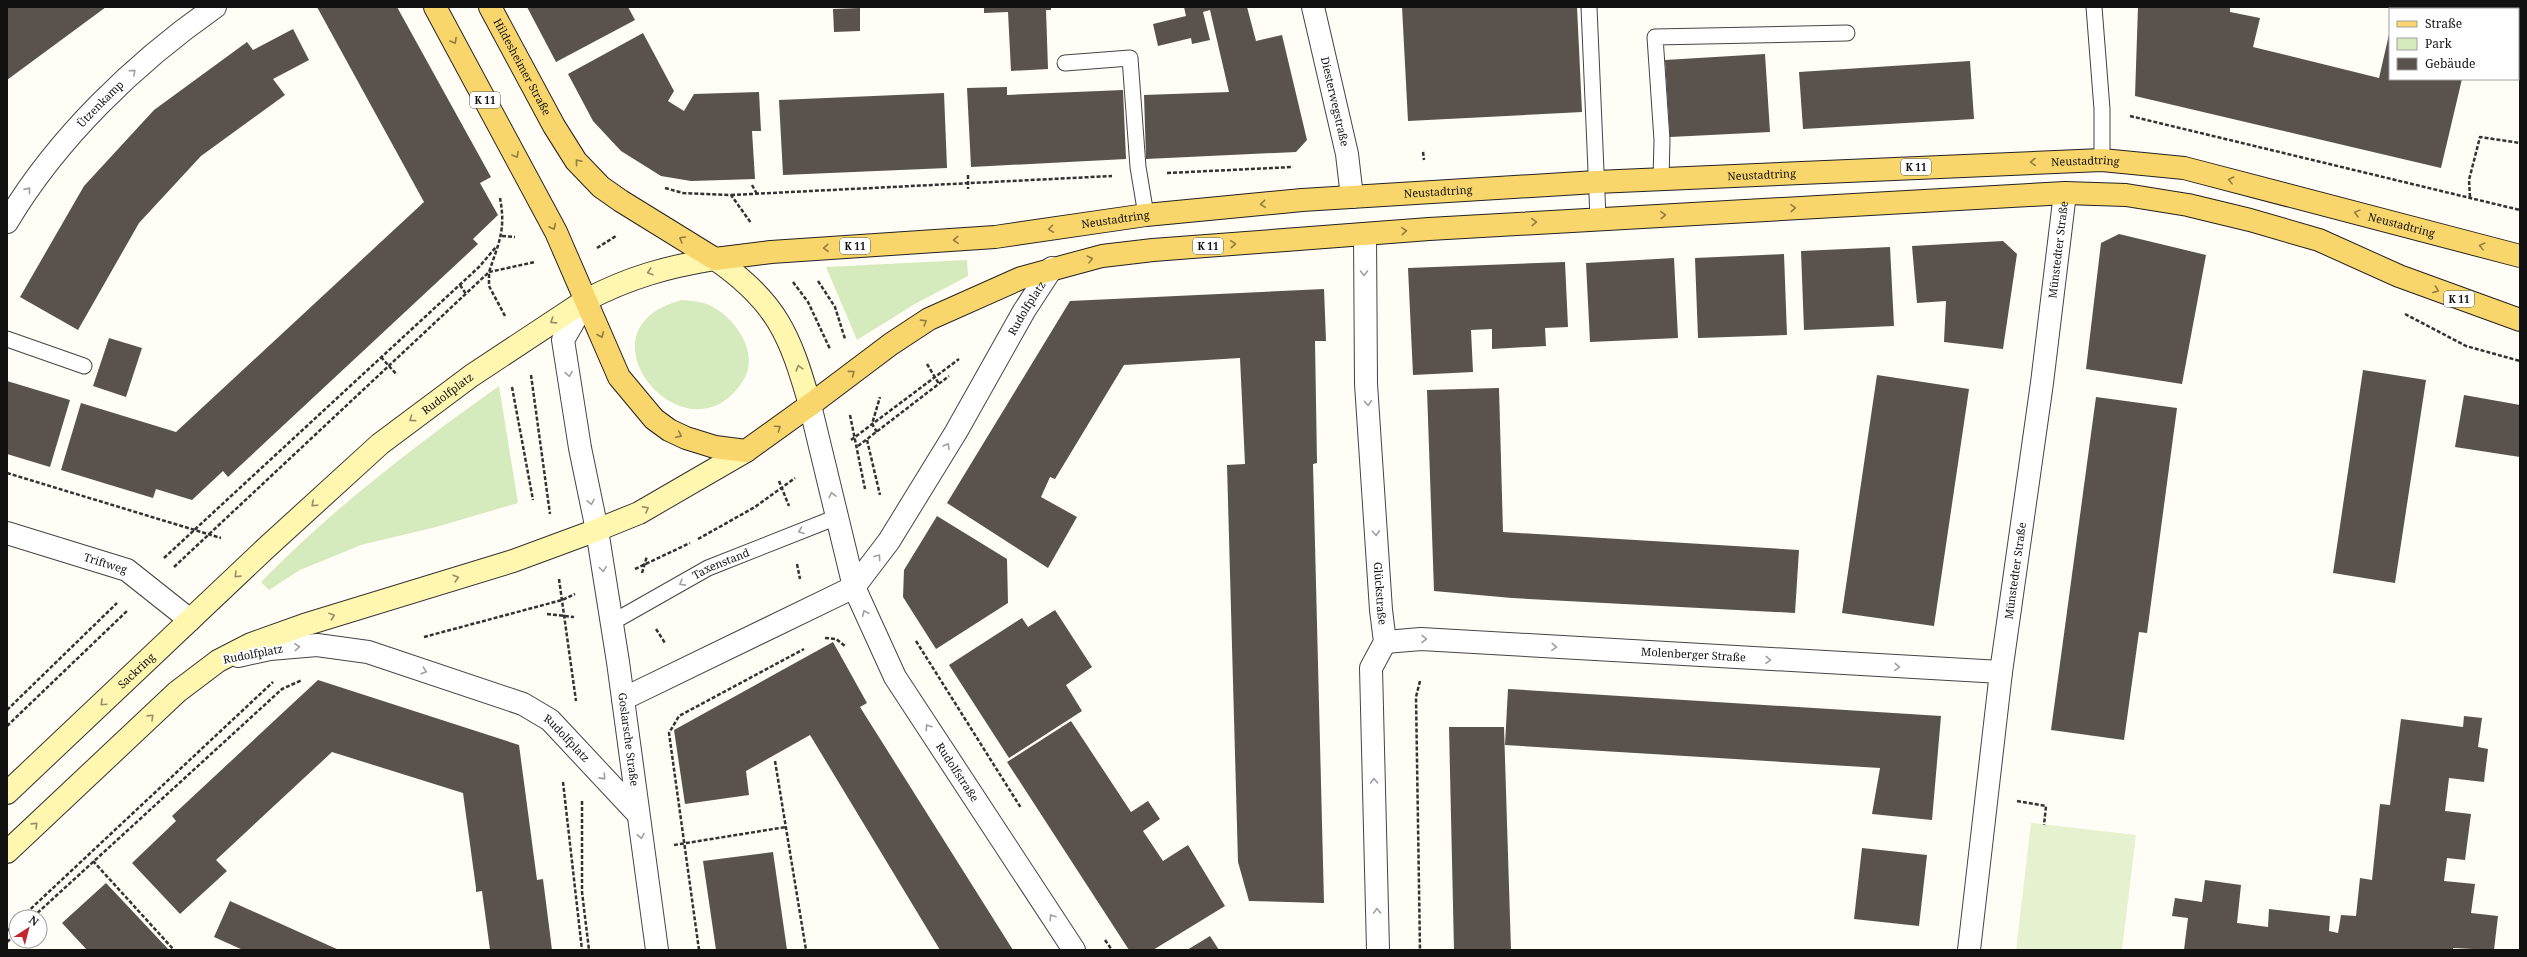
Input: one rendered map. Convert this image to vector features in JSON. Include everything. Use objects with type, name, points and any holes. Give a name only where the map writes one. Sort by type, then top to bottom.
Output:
[{"type":"main road","name":"K 11","points":[[435,7],[536,192],[586,300],[619,377],[654,419],[686,438],[714,447],[746,451]]},
{"type":"main road","name":"Hildesheimer Straße","points":[[490,7],[554,126],[576,160],[601,187],[715,259]]},
{"type":"main road","name":"Neustadtring","points":[[995,237],[1146,215],[1352,197],[1596,182],[2102,160],[2184,168],[2520,256]]},
{"type":"main road","name":"K 11","points":[[1052,268],[1102,256],[1153,250],[1598,218],[2065,193],[2126,195],[2188,206],[2250,220],[2319,240],[2399,276],[2520,320]]},
{"type":"main road","name":"Rudolfplatz","points":[[266,548],[402,426],[519,343],[586,300],[631,278],[665,267],[771,252],[995,237]]},
{"type":"main road","points":[[715,259],[744,279],[768,305],[779,322],[795,353],[810,405]]},
{"type":"main road","name":"Rudolfplatz","points":[[218,661],[251,644],[304,625],[399,594],[513,561],[639,513],[746,451],[891,344],[929,319],[997,287],[1052,268]]},
{"type":"main road","name":"Sackring","points":[[7,793],[266,548]]},
{"type":"main road","points":[[7,852],[177,692],[218,661]]},
{"type":"street","name":"Ützenkamp","points":[[7,222],[20,200],[94,108],[173,36],[215,7]]},
{"type":"street","name":"Diesterwegstraße","points":[[1313,7],[1347,154],[1352,197]]},
{"type":"street","name":"Münstedter Straße","points":[[1969,950],[2001,672],[2042,383],[2065,193]]},
{"type":"street","name":"Glückstraße","points":[[1365,234],[1366,384],[1381,610],[1385,642]]},
{"type":"street","name":"Rudolfplatz","points":[[623,699],[854,587],[889,541],[956,432],[1024,311],[1052,268]]},
{"type":"street","points":[[586,300],[563,340],[580,448],[597,530]]},
{"type":"street","points":[[810,405],[854,587]]},
{"type":"street","name":"Goslarsche Straße","points":[[597,530],[623,699],[637,813],[644,850],[657,950]]},
{"type":"street","name":"Triftweg","points":[[7,533],[127,570],[190,620]]},
{"type":"street","name":"Rudolfstraße","points":[[854,587],[895,677],[1074,950]]},
{"type":"street","name":"Molenberger Straße","points":[[1385,642],[1421,639],[2001,672]]},
{"type":"street","points":[[1378,950],[1371,668],[1385,642]]},
{"type":"street","name":"Rudolfplatz","points":[[218,661],[270,649],[317,646],[368,652],[523,704],[550,720],[637,813]]},
{"type":"lane","points":[[1589,7],[1598,218]]},
{"type":"lane","points":[[2094,7],[2102,110],[2102,160]]},
{"type":"lane","points":[[1661,179],[1662,140],[1655,37],[1847,33]]},
{"type":"lane","points":[[1065,63],[1130,58],[1139,174],[1146,215]]},
{"type":"lane","points":[[7,339],[84,366]]},
{"type":"lane","name":"Taxenstand","points":[[611,623],[708,568],[837,517]]},
{"type":"path","points":[[2470,197],[2469,180],[2480,137],[2520,143]]},
{"type":"path","points":[[968,175],[968,189]]},
{"type":"path","points":[[752,185],[757,194]]},
{"type":"path","points":[[502,236],[515,237]]},
{"type":"path","points":[[164,558],[460,285],[479,267],[498,245],[489,272],[489,286],[530,364],[562,600],[644,566],[707,535],[755,507],[872,424],[961,358]]},
{"type":"path","points":[[7,726],[151,588],[489,272]]},
{"type":"path","points":[[815,276],[835,307],[846,342]]},
{"type":"path","points":[[460,285],[466,294]]},
{"type":"path","points":[[2404,313],[2466,346],[2520,361]]},
{"type":"path","points":[[381,357],[396,374]]},
{"type":"path","points":[[927,364],[939,384]]},
{"type":"path","points":[[858,446],[952,374]]},
{"type":"path","points":[[512,383],[533,500]]},
{"type":"path","points":[[876,432],[872,424],[880,397]]},
{"type":"path","points":[[867,439],[881,501]]},
{"type":"path","points":[[7,473],[220,538]]},
{"type":"path","points":[[779,481],[788,500]]},
{"type":"path","points":[[642,574],[647,556]]},
{"type":"path","points":[[797,560],[800,581]]},
{"type":"path","points":[[7,710],[120,601]]},
{"type":"path","points":[[547,614],[574,617]]},
{"type":"path","points":[[652,623],[668,648]]},
{"type":"path","points":[[819,641],[826,638],[836,639],[848,651]]},
{"type":"path","points":[[915,640],[947,690]]},
{"type":"path","points":[[699,950],[669,742],[669,733],[679,716],[812,645]]},
{"type":"path","points":[[42,909],[282,689],[308,677]]},
{"type":"path","points":[[31,909],[276,678]]},
{"type":"path","points":[[1420,681],[1416,697],[1420,950]]},
{"type":"path","points":[[775,761],[806,950]]},
{"type":"path","points":[[563,777],[582,950]]},
{"type":"path","points":[[2011,800],[2046,806],[2044,825]]},
{"type":"path","points":[[644,850],[786,827]]},
{"type":"path","points":[[92,862],[174,950]]},
{"type":"green space","points":[[967,260],[968,276],[915,304],[857,340],[826,267]]},
{"type":"green space","points":[[682,300],[696,301],[709,305],[718,310],[735,326],[747,347],[749,358],[748,369],[744,379],[721,403],[696,409],[671,402],[650,384],[637,362],[636,337],[650,315]]},
{"type":"green space","points":[[499,386],[518,503],[436,527],[361,545],[300,570],[269,590],[261,582],[288,555],[346,503],[437,431]]},
{"type":"green space","points":[[2031,823],[2136,835],[2122,950],[2016,950]]},
{"type":"building","points":[[7,7],[106,7],[7,80]]},
{"type":"building","points":[[317,7],[397,7],[491,177],[480,183],[498,215],[473,239],[478,244],[228,477],[223,471],[192,500],[156,489],[153,498],[61,470],[81,403],[176,432],[424,202]]},
{"type":"building","points":[[527,7],[628,7],[635,20],[556,62]]},
{"type":"building","points":[[984,7],[1051,7],[1051,10],[1046,10],[1048,69],[1011,71],[1008,12],[984,13]]},
{"type":"building","points":[[1184,7],[1247,7],[1256,41],[1282,35],[1307,140],[1296,152],[1146,159],[1144,95],[1229,92],[1210,10],[1203,12],[1210,40],[1192,44],[1191,38],[1158,46],[1153,24],[1186,16]]},
{"type":"building","points":[[1402,7],[1577,7],[1582,112],[1408,121]]},
{"type":"building","points":[[2138,7],[2230,7],[2230,12],[2260,18],[2253,47],[2379,78],[2389,34],[2389,80],[2462,80],[2441,168],[2135,96]]},
{"type":"building","points":[[860,8],[860,31],[834,32],[833,9]]},
{"type":"building","points":[[293,29],[309,60],[273,79],[285,95],[201,156],[139,223],[78,330],[20,297],[84,186],[154,110],[247,42],[253,50]]},
{"type":"building","points":[[643,33],[674,91],[668,101],[684,111],[694,94],[759,92],[761,131],[752,131],[755,179],[691,181],[661,176],[621,151],[593,121],[568,74]]},
{"type":"building","points":[[1765,54],[1770,132],[1670,137],[1665,60]]},
{"type":"building","points":[[1970,61],[1974,119],[1803,129],[1799,72]]},
{"type":"building","points":[[1007,87],[1007,95],[1123,90],[1126,159],[971,167],[967,88]]},
{"type":"building","points":[[944,93],[947,168],[783,175],[779,100]]},
{"type":"building","points":[[2119,234],[2206,255],[2182,384],[2086,369],[2101,243]]},
{"type":"building","points":[[2003,241],[2017,254],[2003,349],[1944,342],[1946,301],[1917,303],[1912,246]]},
{"type":"building","points":[[1890,247],[1894,326],[1804,330],[1801,251]]},
{"type":"building","points":[[1784,254],[1787,335],[1698,338],[1695,258]]},
{"type":"building","points":[[1674,258],[1678,338],[1590,342],[1586,263]]},
{"type":"building","points":[[1565,262],[1568,327],[1545,328],[1546,346],[1492,349],[1492,329],[1471,330],[1473,372],[1413,375],[1408,268]]},
{"type":"building","points":[[1324,289],[1326,341],[1315,341],[1317,463],[1313,464],[1324,903],[1249,901],[1238,862],[1227,465],[1245,464],[1240,358],[1124,365],[1055,479],[1050,477],[1041,497],[1077,517],[1048,568],[947,503],[1070,301]]},
{"type":"building","points":[[109,338],[142,348],[126,397],[93,386]]},
{"type":"building","points":[[2363,370],[2426,380],[2395,583],[2333,573]]},
{"type":"building","points":[[1877,375],[1969,389],[1934,626],[1842,613]]},
{"type":"building","points":[[7,381],[70,400],[50,467],[7,454]]},
{"type":"building","points":[[1499,388],[1503,532],[1799,550],[1795,613],[1512,598],[1434,591],[1427,390]]},
{"type":"building","points":[[2464,395],[2520,405],[2520,457],[2455,447]]},
{"type":"building","points":[[2096,397],[2177,408],[2147,633],[2139,632],[2124,740],[2051,730]]},
{"type":"building","points":[[937,516],[1007,559],[1008,603],[936,649],[903,597],[904,570]]},
{"type":"building","points":[[1055,610],[1092,667],[1066,685],[1082,711],[1009,758],[949,665],[1022,618],[1028,627]]},
{"type":"building","points":[[833,642],[867,703],[860,707],[1013,950],[940,950],[810,735],[746,771],[749,795],[685,804],[674,730]]},
{"type":"building","points":[[318,680],[519,745],[537,880],[543,879],[552,950],[490,950],[482,891],[476,892],[463,793],[332,752],[216,860],[227,871],[180,914],[132,863],[176,821],[172,816]]},
{"type":"building","points":[[1508,689],[1941,716],[1932,820],[1872,814],[1880,768],[1505,745]]},
{"type":"building","points":[[2464,716],[2482,718],[2478,747],[2488,749],[2484,782],[2449,778],[2445,811],[2471,814],[2465,860],[2447,858],[2444,881],[2475,884],[2471,913],[2498,916],[2494,950],[2453,948],[2453,950],[2184,950],[2188,918],[2172,916],[2175,898],[2202,902],[2205,880],[2241,885],[2237,923],[2268,927],[2269,909],[2330,916],[2329,931],[2338,933],[2341,915],[2356,916],[2360,878],[2372,880],[2380,804],[2390,805],[2401,719],[2463,727]]},
{"type":"building","points":[[1071,721],[1131,812],[1148,801],[1160,819],[1143,831],[1163,861],[1188,845],[1225,906],[1153,950],[1129,950],[1007,762]]},
{"type":"building","points":[[1449,727],[1504,727],[1511,950],[1454,950]]},
{"type":"building","points":[[1862,848],[1927,855],[1919,926],[1854,919]]},
{"type":"building","points":[[773,852],[787,950],[716,950],[703,861]]},
{"type":"building","points":[[106,883],[169,950],[87,950],[62,923]]},
{"type":"building","points":[[230,901],[339,950],[243,950],[214,937]]},
{"type":"building","points":[[1210,936],[1219,950],[1187,950]]}]
